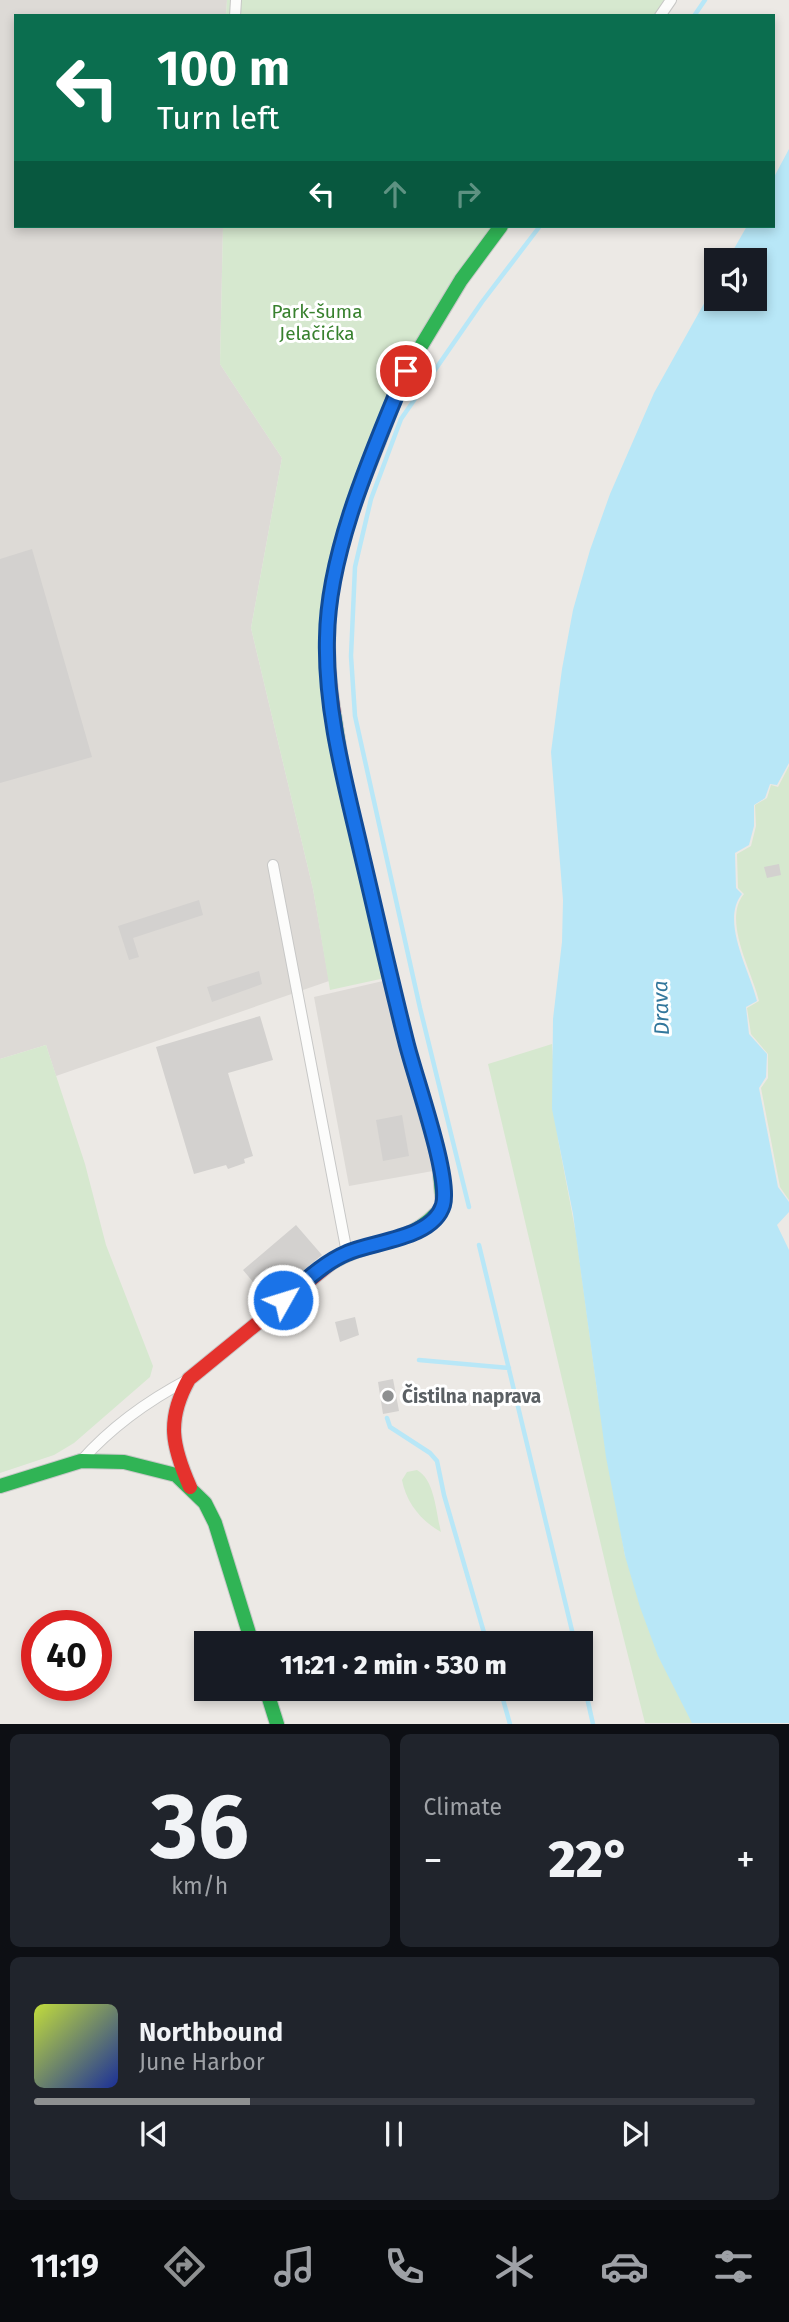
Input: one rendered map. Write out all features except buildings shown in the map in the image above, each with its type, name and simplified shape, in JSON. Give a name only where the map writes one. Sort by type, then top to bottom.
[{"type":"street","points":[[82,1461],[101,1438],[154,1397],[189,1379],[298,1287],[347,1253],[419,1230],[433,1219],[443,1206],[439,1161],[406,1044],[343,773],[329,684],[327,637],[335,568],[353,509],[406,371],[461,280],[500,228]]},
{"type":"street","points":[[274,865],[347,1253]]},
{"type":"street","points":[[189,1379],[178,1397],[172,1416],[177,1457],[190,1487]]},
{"type":"street","points":[[0,1486],[82,1461],[124,1462],[176,1475],[205,1503],[215,1522],[248,1631]]},
{"type":"street","points":[[270,1701],[277,1724]]},
{"type":"shaded area","points":[[0,0],[227,0],[226,14],[14,14],[14,228],[223,228],[220,364],[282,458],[251,628],[313,889],[329,981],[56,1076],[46,1045],[0,1059]]},
{"type":"shaded area","points":[[383,981],[433,1171],[349,1186],[314,997]]},
{"type":"green space","points":[[227,0],[669,0],[659,14],[226,14]]},
{"type":"green space","name":"Park-šuma Jelačićka","points":[[223,228],[497,228],[428,320],[398,377],[372,437],[350,502],[323,641],[385,978],[330,990],[313,889],[251,628],[282,458],[220,364]]},
{"type":"green space","points":[[789,766],[789,1200],[780,1187],[761,1088],[768,1078],[768,1054],[751,1034],[747,1008],[759,1001],[741,946],[736,917],[744,894],[738,888],[737,854],[751,846],[756,826],[755,805],[767,798],[771,785],[778,787]]},
{"type":"green space","points":[[552,1044],[558,1139],[576,1234],[598,1397],[625,1556],[699,1723],[645,1723],[488,1064]]},
{"type":"green space","points":[[46,1045],[85,1164],[106,1245],[153,1366],[150,1377],[74,1443],[54,1455],[0,1473],[0,1059]]},
{"type":"green space","points":[[417,1470],[428,1481],[441,1532],[421,1517],[407,1496],[402,1480],[407,1472]]},
{"type":"water","name":"Drava","points":[[789,149],[789,763],[777,785],[770,784],[765,798],[754,805],[754,826],[749,845],[735,853],[736,888],[742,894],[736,905],[734,918],[735,932],[757,1001],[746,1007],[749,1034],[767,1054],[766,1077],[759,1088],[778,1187],[789,1202],[789,1212],[777,1225],[789,1250],[789,1723],[692,1723],[658,1656],[625,1556],[606,1457],[573,1214],[552,1109],[553,1019],[562,942],[563,900],[551,752],[573,610],[610,494],[654,393],[704,303],[704,311],[767,311],[767,248],[734,248],[746,228],[775,228],[775,175]]},
{"type":"waterway","points":[[695,14],[705,0]]},
{"type":"waterway","points":[[469,1207],[420,1008],[355,716],[351,656],[355,567],[371,499],[401,419],[482,302],[538,228]]},
{"type":"waterway","points":[[479,1245],[572,1631]]},
{"type":"waterway","points":[[419,1360],[509,1368]]},
{"type":"waterway","points":[[387,1418],[390,1427],[430,1453],[437,1461],[444,1495],[484,1631]]},
{"type":"waterway","points":[[503,1701],[510,1724]]},
{"type":"waterway","points":[[588,1701],[593,1724]]},
{"type":"traffic: fast","points":[[379,441],[406,371],[461,280],[500,228]]},
{"type":"traffic: fast","points":[[331,1263],[361,1249],[418,1229],[443,1206],[439,1161],[406,1043],[343,773],[334,714]]},
{"type":"traffic: fast","points":[[0,1486],[81,1461],[124,1462],[176,1475],[205,1503],[215,1523],[248,1631]]},
{"type":"traffic: fast","points":[[270,1701],[277,1724]]},
{"type":"traffic: jam","points":[[334,714],[328,642],[335,569],[348,520],[379,441]]},
{"type":"traffic: jam","points":[[190,1487],[179,1459],[174,1433],[177,1407],[189,1379],[331,1263]]},
{"type":"place","name":"Čistilna naprava","points":[[388,1396]]},
{"type":"route","points":[[283,1300],[324,1267],[347,1253],[419,1230],[433,1219],[443,1206],[439,1161],[406,1044],[343,773],[329,684],[327,637],[335,568],[353,509],[406,371]]}]
